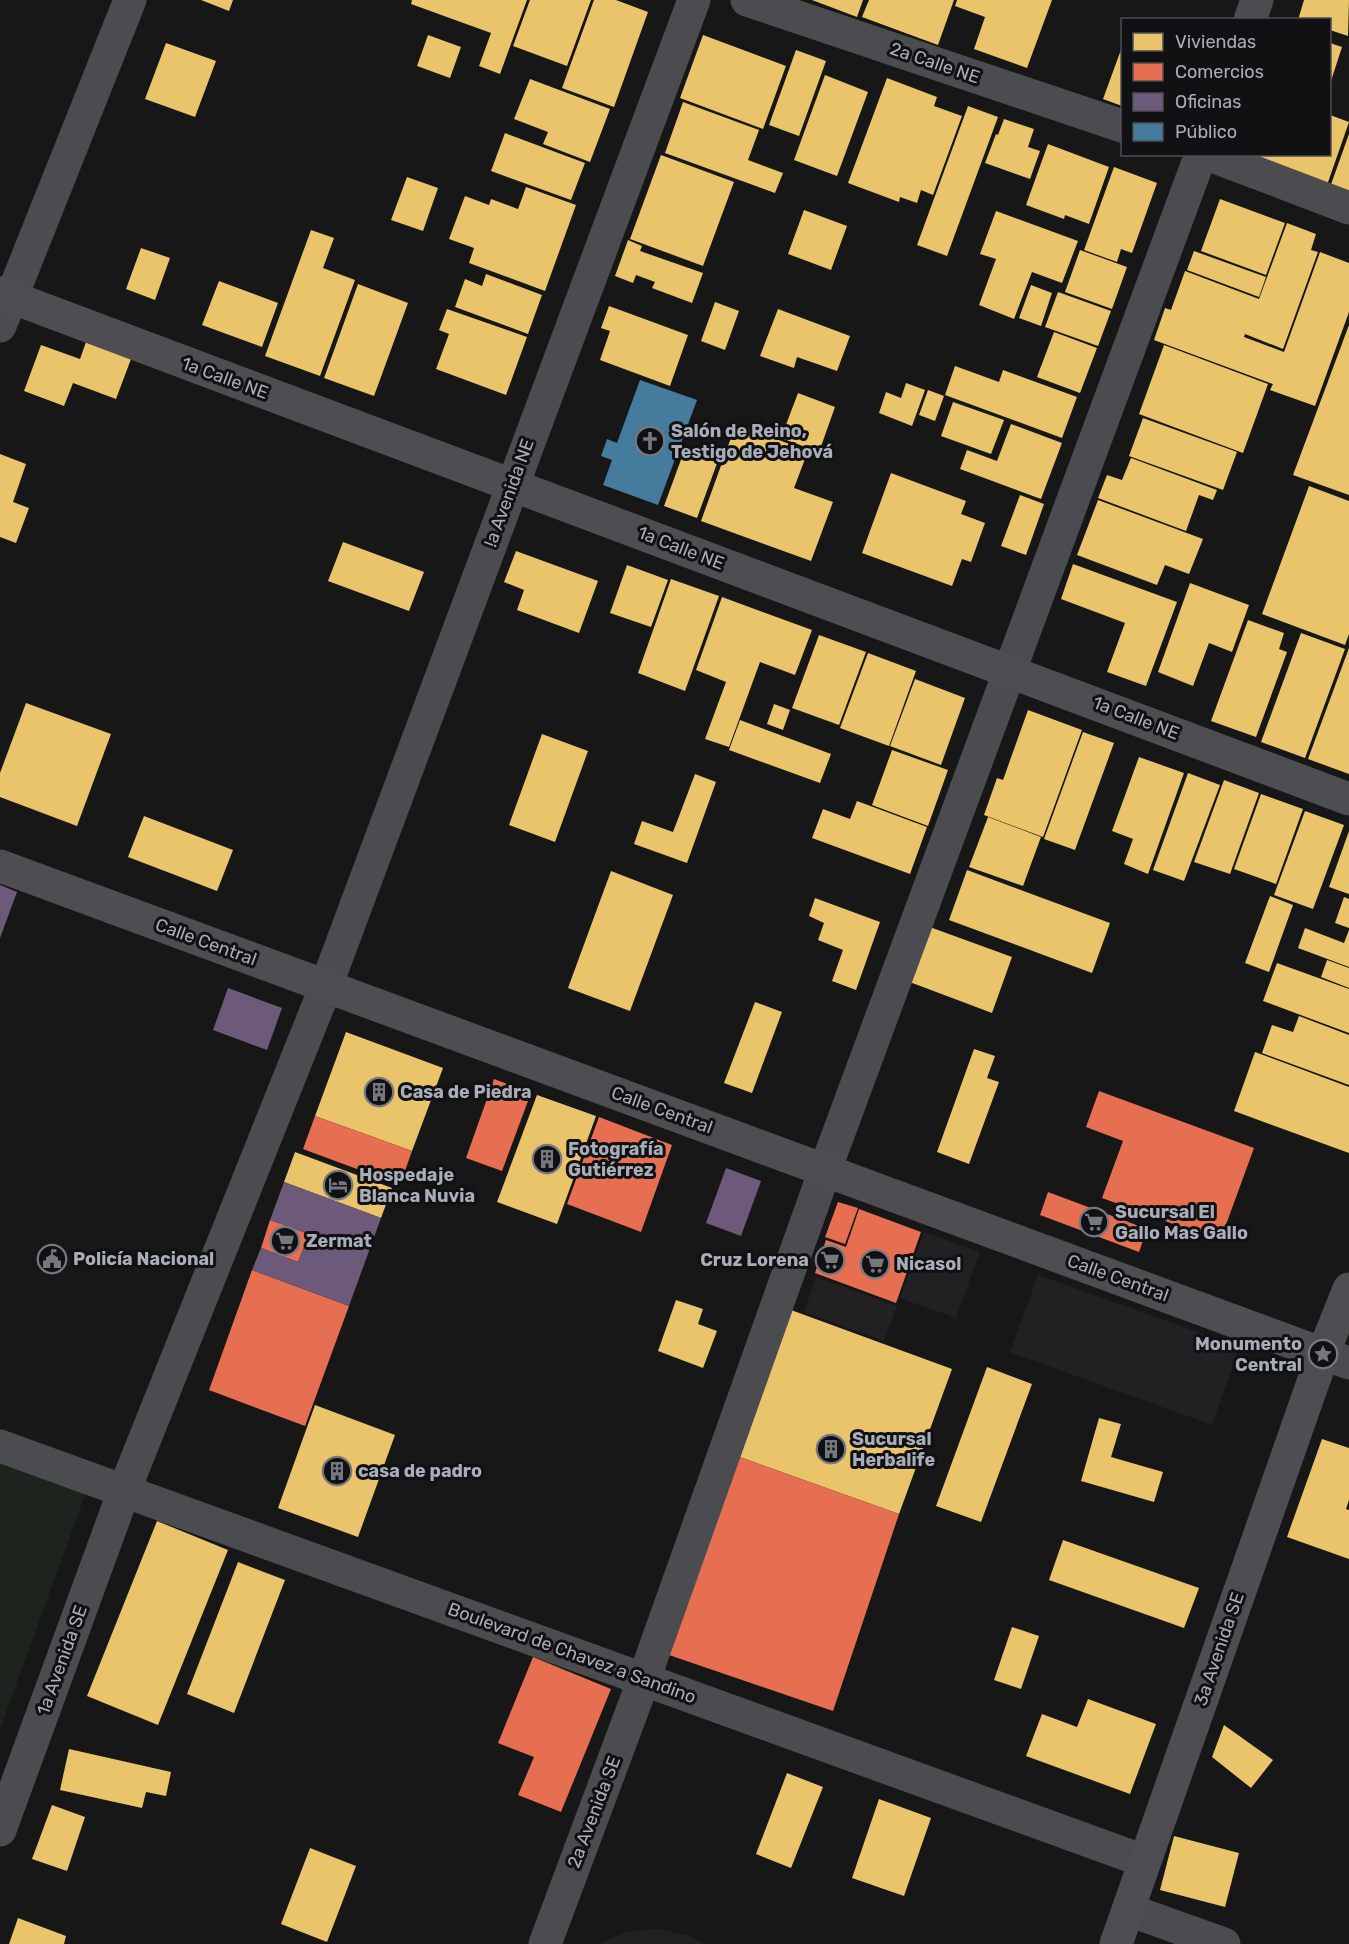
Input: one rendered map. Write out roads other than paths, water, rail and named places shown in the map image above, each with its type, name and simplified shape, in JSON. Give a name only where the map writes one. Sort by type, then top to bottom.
[{"type":"highway","name":"1a Calle NE","points":[[4,306],[512,484],[1349,799]]},
{"type":"highway","name":"Calle Central","points":[[0,866],[1336,1359]]},
{"type":"highway","name":"3a Avenida SE","points":[[1116,1944],[1144,1861],[1336,1359],[1349,1289]]},
{"type":"street","points":[[4,306],[130,0]]},
{"type":"street","name":"!a Avenida NE","points":[[124,1491],[326,986],[694,0]]},
{"type":"street","name":"2a Calle NE","points":[[747,0],[1121,126]]},
{"type":"street","points":[[1251,18],[1257,0]]},
{"type":"street","name":"2a Avenida SE","points":[[544,1944],[644,1679],[825,1170],[1200,156]]},
{"type":"street","points":[[1212,156],[1349,208]]},
{"type":"street","name":"Boulevard de Chavez a Sandino","points":[[0,1446],[1144,1861]]},
{"type":"street","name":"1a Avenida SE","points":[[0,1830],[124,1491]]},
{"type":"street","points":[[1129,1910],[1224,1944]]},
{"type":"place","name":"Salón de Reino, Testigo de Jehová","points":[[650,441]]},
{"type":"place","name":"Casa de Piedra","points":[[379,1092]]},
{"type":"place","name":"Fotografía Gutiérrez","points":[[547,1159]]},
{"type":"place","name":"Hospedaje Blanca Nuvia","points":[[338,1185]]},
{"type":"place","name":"Sucursal El Gallo Mas Gallo","points":[[1094,1222]]},
{"type":"place","name":"Zermat","points":[[285,1241]]},
{"type":"place","name":"Policía Nacional","points":[[52,1259]]},
{"type":"place","name":"Cruz Lorena","points":[[830,1260]]},
{"type":"place","name":"Nicasol","points":[[875,1264]]},
{"type":"place","name":"Monumento Central","points":[[1323,1354]]},
{"type":"place","name":"Sucursal Herbalife","points":[[831,1449]]},
{"type":"place","name":"casa de padro","points":[[337,1471]]}]
